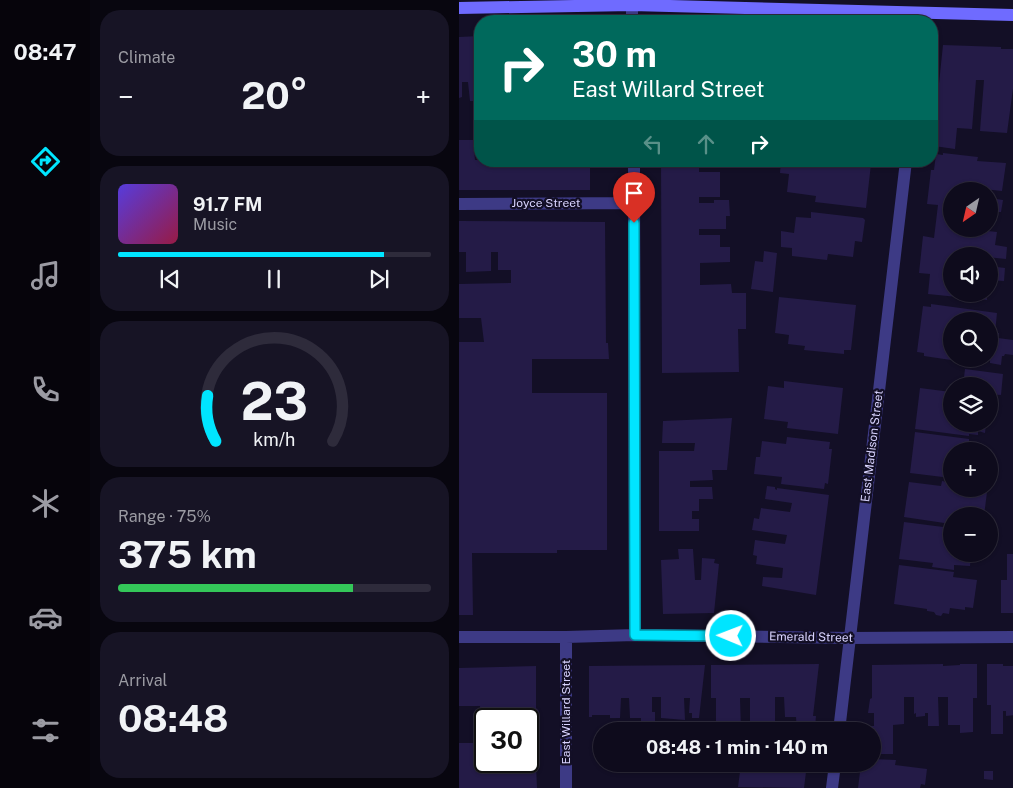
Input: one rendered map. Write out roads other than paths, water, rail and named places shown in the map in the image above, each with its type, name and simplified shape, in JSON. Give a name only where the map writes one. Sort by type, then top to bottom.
[{"type":"main road","points":[[459,8],[632,2],[884,15]]},
{"type":"main road","points":[[938,17],[1013,15]]},
{"type":"street","points":[[632,2],[632,15]]},
{"type":"street","points":[[633,167],[635,635]]},
{"type":"street","name":"East Madison Street","points":[[840,722],[905,167]]},
{"type":"street","name":"Joyce Street","points":[[459,204],[634,203]]},
{"type":"street","name":"Emerald Street","points":[[459,637],[635,635],[849,638],[1013,637]]},
{"type":"street","name":"East Willard Street","points":[[566,637],[566,788]]},
{"type":"street","points":[[832,788],[834,772]]}]
